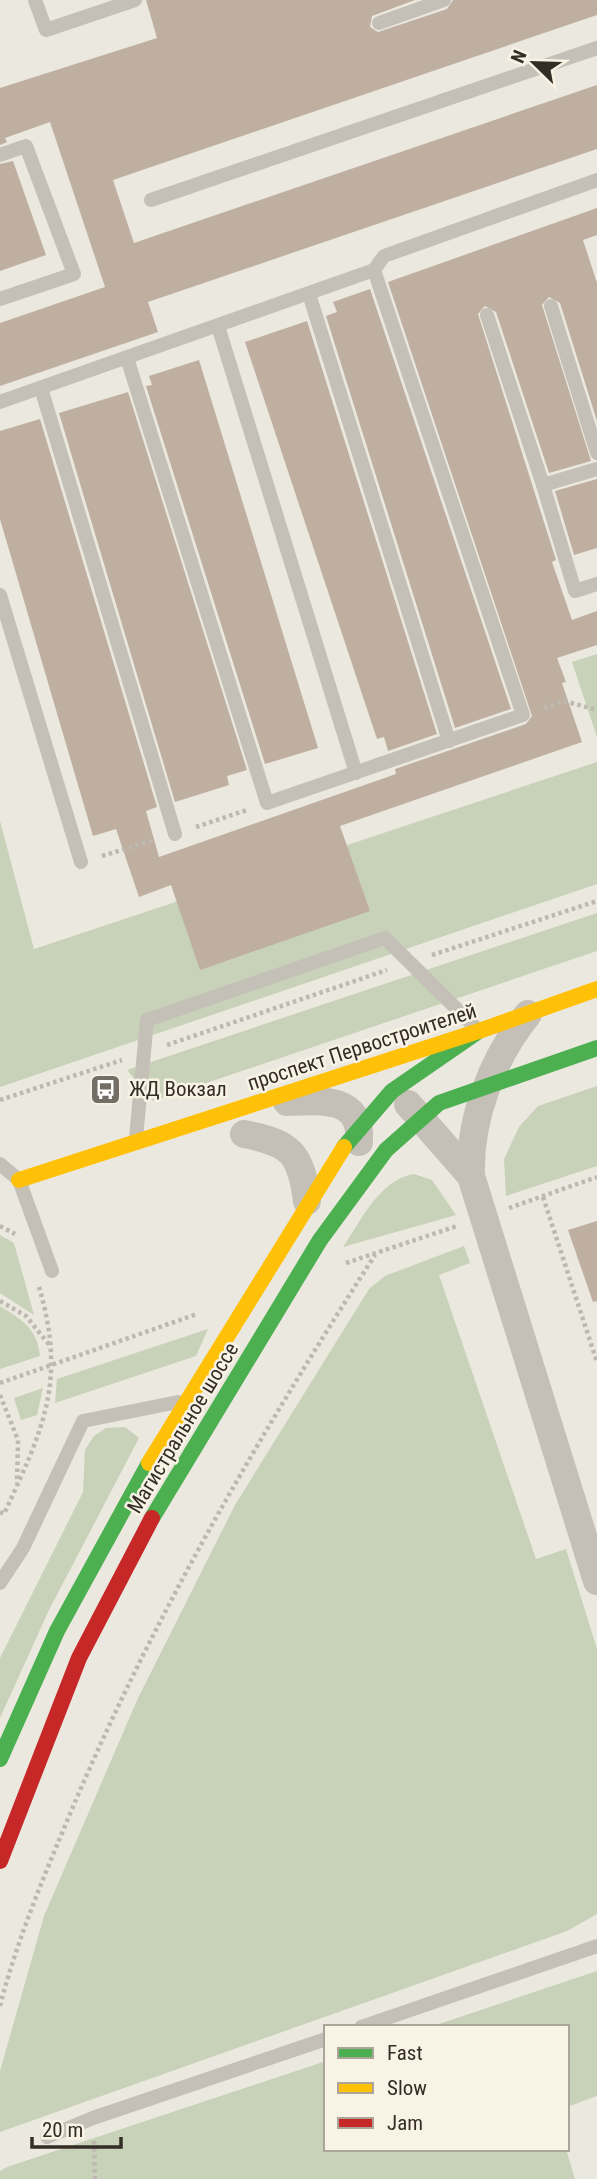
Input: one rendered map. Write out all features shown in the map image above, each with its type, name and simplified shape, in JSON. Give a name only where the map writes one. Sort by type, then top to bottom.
[{"type":"main road","name":"проспект Первостроителей","points":[[19,1180],[136,1142],[257,1124],[479,1031],[597,989]]},
{"type":"main road","name":"Магистральное шоссе","points":[[0,1759],[62,1617],[186,1401],[307,1201],[392,1091],[479,1031]]},
{"type":"main road","points":[[335,1102],[433,1086],[491,1083],[597,1048]]},
{"type":"main road","name":"Магистральное шоссе","points":[[0,1861],[61,1700],[93,1629],[213,1418],[337,1218],[380,1155],[421,1115],[439,1103],[491,1083]]},
{"type":"main road","points":[[186,1401],[213,1418]]},
{"type":"street","points":[[528,1014],[507,1044],[471,1133],[471,1176],[597,1581]]},
{"type":"street","points":[[392,1091],[421,1115],[471,1176]]},
{"type":"street","points":[[307,1201],[301,1164],[294,1153],[272,1139],[257,1124],[335,1102],[348,1109],[360,1129],[354,1171],[337,1218]]},
{"type":"lane","points":[[35,0],[46,30],[135,0]]},
{"type":"lane","points":[[379,23],[444,0]]},
{"type":"lane","points":[[150,200],[597,48]]},
{"type":"lane","points":[[0,155],[26,146],[74,274],[0,299]]},
{"type":"lane","points":[[0,402],[374,270],[384,257],[597,180]]},
{"type":"lane","points":[[127,358],[267,803],[523,715],[374,270]]},
{"type":"lane","points":[[309,294],[449,741]]},
{"type":"lane","points":[[551,306],[597,453]]},
{"type":"lane","points":[[487,315],[575,591],[597,584]]},
{"type":"lane","points":[[218,326],[356,773]]},
{"type":"lane","points":[[41,388],[175,834]]},
{"type":"lane","points":[[543,485],[597,469]]},
{"type":"lane","points":[[0,595],[81,862]]},
{"type":"lane","points":[[136,1142],[147,1020],[385,938],[479,1031]]},
{"type":"lane","points":[[0,1164],[19,1180],[33,1201],[52,1271]]},
{"type":"lane","points":[[0,1583],[23,1548],[83,1421],[186,1401]]},
{"type":"lane","points":[[367,2025],[597,1946]]},
{"type":"lane","points":[[47,2137],[93,2118],[324,2040]]},
{"type":"path","points":[[523,715],[564,701],[597,710]]},
{"type":"path","points":[[0,1100],[597,901]]},
{"type":"path","points":[[335,1267],[597,1177]]},
{"type":"path","points":[[543,1196],[597,1362]]},
{"type":"path","points":[[0,1226],[20,1236]]},
{"type":"path","points":[[0,2006],[24,1926],[121,1696],[227,1494],[375,1255]]},
{"type":"path","points":[[2,1513],[39,1437],[48,1409],[53,1365],[52,1348],[49,1321],[35,1275]]},
{"type":"path","points":[[0,1301],[26,1316],[52,1348]]},
{"type":"path","points":[[0,1383],[202,1313]]},
{"type":"path","points":[[0,1395],[18,1440],[18,1480],[0,1522]]},
{"type":"path","points":[[93,2118],[95,2179]]},
{"type":"green space","points":[[597,654],[597,737],[572,662]]},
{"type":"green space","points":[[597,762],[597,884],[0,1087],[0,821],[34,949]]},
{"type":"green space","points":[[597,913],[597,951],[153,1101],[127,1070]]},
{"type":"green space","points":[[597,1086],[597,1166],[506,1196],[504,1159],[519,1127],[538,1106]]},
{"type":"green space","points":[[414,1174],[432,1180],[456,1215],[343,1247],[381,1193],[391,1184]]},
{"type":"green space","points":[[0,1235],[14,1243],[34,1315],[0,1293]]},
{"type":"green space","points":[[464,1246],[470,1263],[439,1275],[536,1559],[566,1549],[597,1649],[597,1914],[567,1931],[0,2132],[0,2071],[44,1916],[138,1698],[235,1505],[369,1289],[385,1276]]},
{"type":"green space","points":[[0,1306],[21,1320],[32,1332],[40,1356],[0,1369]]},
{"type":"green space","points":[[208,1329],[196,1356],[55,1403],[57,1379]]},
{"type":"green space","points":[[43,1388],[37,1415],[21,1420],[14,1398]]},
{"type":"green space","points":[[125,1427],[139,1438],[49,1610],[0,1718],[0,1658],[83,1492],[85,1450],[94,1436],[106,1428]]},
{"type":"green space","points":[[597,1971],[597,2096],[569,2106],[569,2025],[436,2025]]},
{"type":"green space","points":[[324,2062],[324,2151],[567,2151],[575,2179],[0,2179],[0,2171]]},
{"type":"building","points":[[146,0],[415,0],[372,16],[370,27],[378,32],[447,9],[453,0],[597,0],[597,15],[113,180],[134,243],[597,85],[597,149],[148,302],[158,332],[0,386],[0,323],[105,287],[50,122],[5,138],[7,142],[0,145],[0,88],[157,38]]},
{"type":"building","points":[[13,161],[46,255],[0,271],[0,164]]},
{"type":"building","points":[[597,208],[597,235],[583,240],[597,283],[597,421],[560,303],[549,297],[542,305],[591,461],[549,473],[496,312],[485,306],[478,314],[556,560],[552,562],[572,620],[597,611],[597,645],[557,658],[566,682],[562,683],[582,742],[340,826],[370,911],[200,970],[171,885],[139,897],[116,829],[93,836],[0,519],[0,431],[40,419],[157,807],[146,811],[159,857],[396,774],[395,769],[526,724],[532,716],[388,282]]},
{"type":"building","points":[[370,289],[511,709],[455,728],[326,316],[337,312],[333,302]]},
{"type":"building","points":[[307,321],[437,734],[388,751],[384,737],[377,739],[245,342]]},
{"type":"building","points":[[199,360],[318,748],[265,764],[146,386],[152,385],[149,376]]},
{"type":"building","points":[[128,392],[247,770],[227,776],[229,785],[175,802],[59,413]]},
{"type":"building","points":[[597,479],[597,548],[574,555],[555,491]]},
{"type":"building","points":[[597,1221],[597,1301],[593,1302],[568,1230]]},
{"type":"traffic: fast","points":[[344,1147],[392,1091],[479,1031]]},
{"type":"traffic: fast","points":[[152,1518],[320,1240],[386,1150],[439,1103],[597,1048]]},
{"type":"traffic: fast","points":[[0,1759],[57,1631],[149,1463]]},
{"type":"traffic: slow","points":[[19,1180],[479,1031],[597,989]]},
{"type":"traffic: slow","points":[[149,1463],[344,1147]]},
{"type":"traffic: jam","points":[[0,1861],[79,1658],[152,1518]]},
{"type":"place","name":"ЖД Вокзал","points":[[106,1089]]}]
